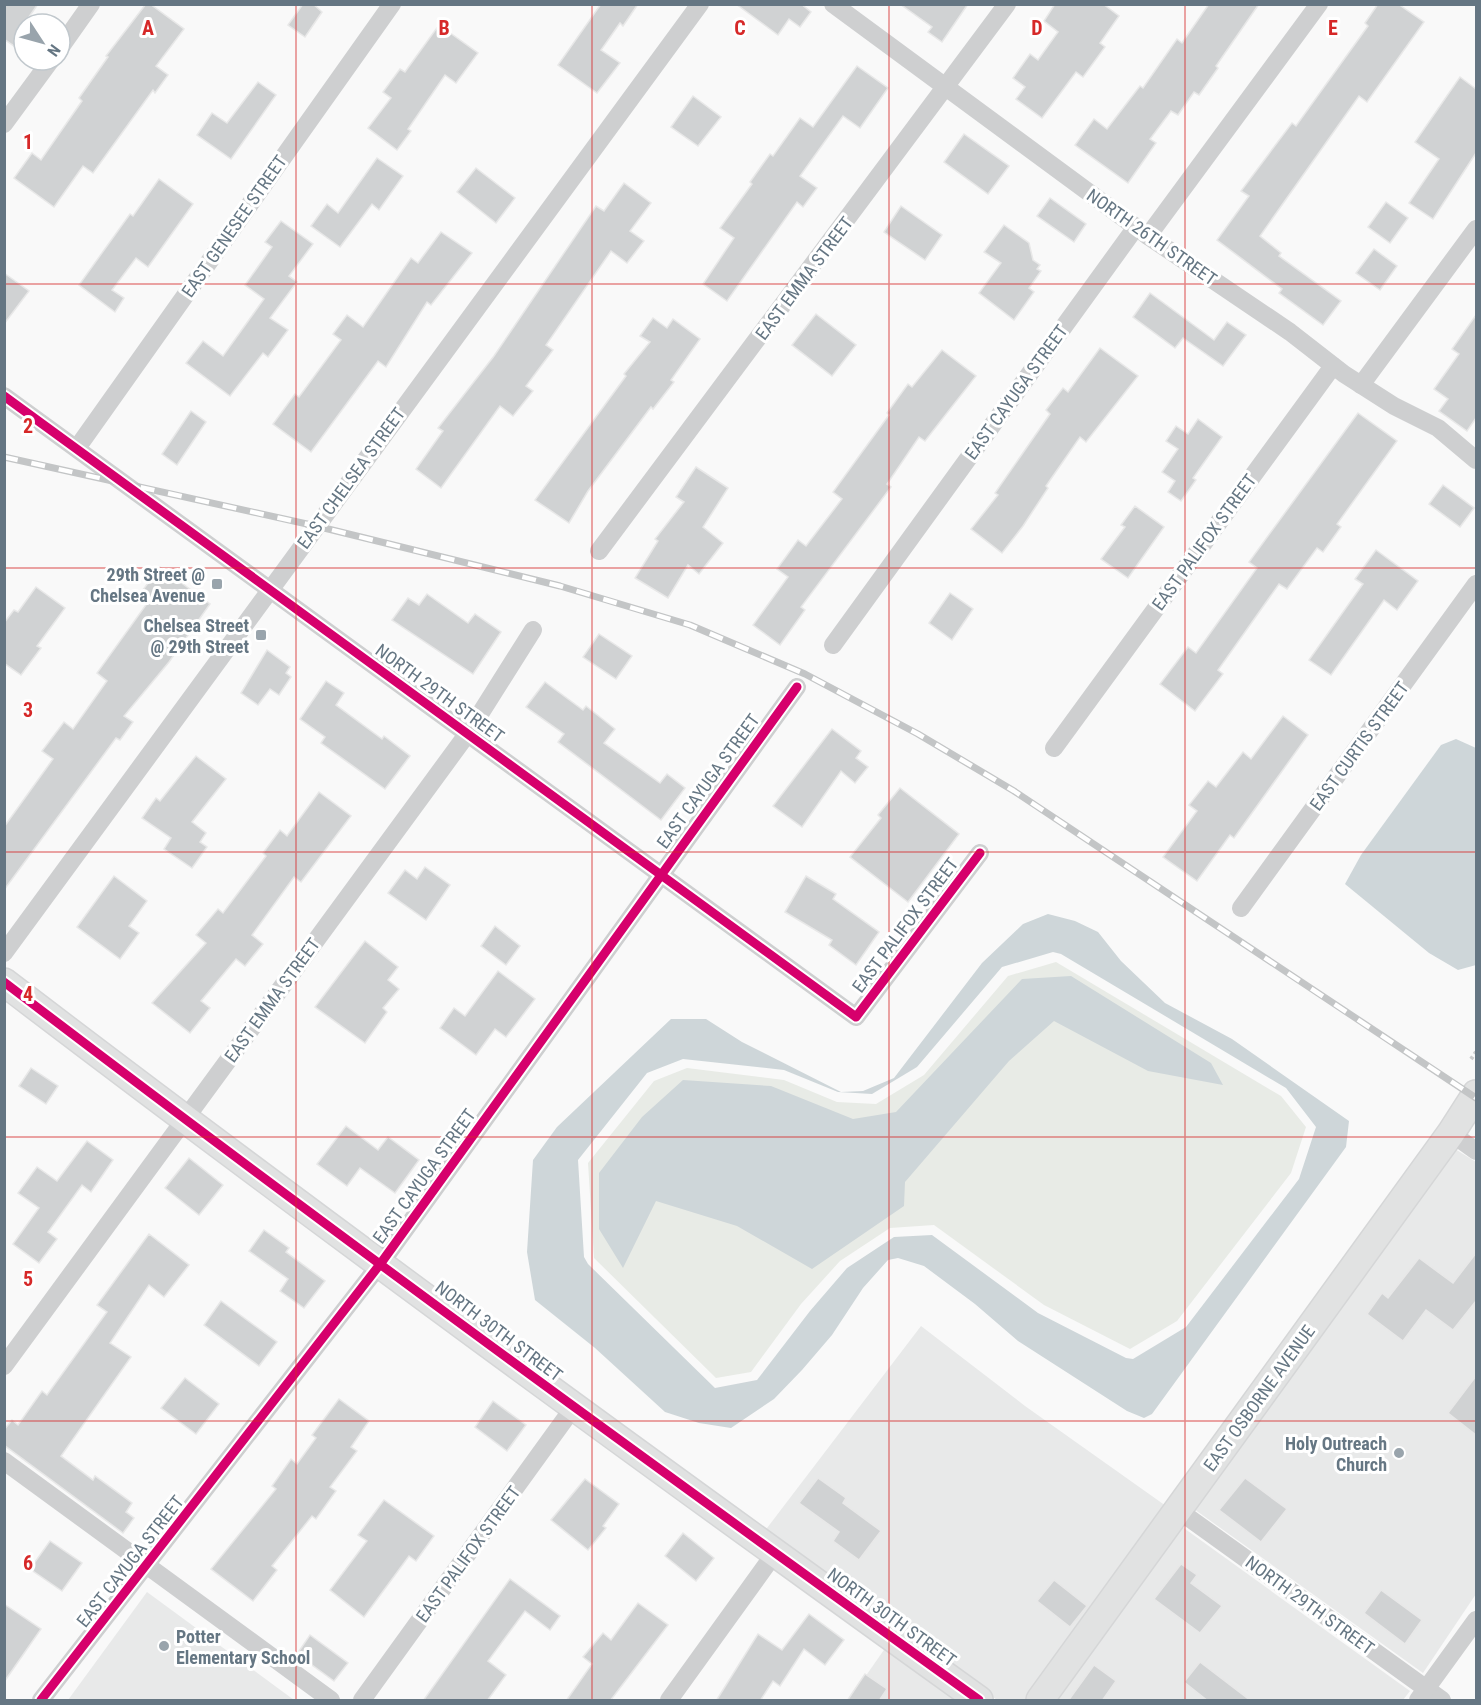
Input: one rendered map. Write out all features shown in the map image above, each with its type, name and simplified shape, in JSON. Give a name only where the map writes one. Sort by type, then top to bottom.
[{"type":"street","points":[[72,31],[91,4]]},
{"type":"street","name":"EAST GENESEE STREET","points":[[77,448],[392,4]]},
{"type":"street","name":"EAST CHELSEA STREET","points":[[4,953],[700,4]]},
{"type":"street","name":"NORTH 26TH STREET","points":[[833,4],[1142,231],[1290,332],[1361,385],[1438,428],[1476,460]]},
{"type":"street","name":"EAST EMMA STREET","points":[[599,551],[1008,4]]},
{"type":"street","name":"EAST CAYUGA STREET","points":[[833,645],[1142,231],[1318,4]]},
{"type":"street","points":[[4,124],[42,72]]},
{"type":"street","points":[[1361,385],[1476,229]]},
{"type":"street","name":"EAST PALIFOX STREET","points":[[1054,748],[1333,366]]},
{"type":"street","name":"NORTH 29TH STREET","points":[[4,396],[268,591],[856,1017]]},
{"type":"street","name":"EAST CURTIS STREET","points":[[1241,908],[1476,584]]},
{"type":"street","name":"EAST EMMA STREET","points":[[4,1366],[468,734],[533,630]]},
{"type":"street","name":"EAST CAYUGA STREET","points":[[41,1701],[381,1263],[797,687]]},
{"type":"street","name":"EAST PALIFOX STREET","points":[[856,1017],[980,853]]},
{"type":"street","name":"NORTH 30TH STREET","points":[[4,982],[573,1408],[979,1701]]},
{"type":"street","name":"EAST OSBORNE AVENUE","points":[[1040,1701],[1451,1133],[1476,1094]]},
{"type":"street","points":[[1451,1133],[1476,1151]]},
{"type":"street","name":"EAST PALIFOX STREET","points":[[362,1701],[573,1408]]},
{"type":"street","points":[[4,1461],[331,1701]]},
{"type":"street","name":"NORTH 29TH STREET","points":[[1178,1510],[1422,1695],[1442,1701]]},
{"type":"street","points":[[669,1701],[775,1553]]},
{"type":"street","points":[[1422,1695],[1476,1620]]},
{"type":"path","points":[[1472,1059],[1476,1052]]},
{"type":"shaded area","points":[[1456,739],[1476,748],[1476,965],[1458,970],[1429,953],[1345,884],[1361,855],[1441,745]]},
{"type":"shaded area","points":[[1048,914],[1075,921],[1098,932],[1121,961],[1165,1003],[1232,1039],[1349,1121],[1346,1147],[1152,1414],[1144,1418],[1127,1411],[1018,1341],[975,1304],[924,1266],[898,1258],[888,1260],[863,1288],[832,1335],[774,1399],[731,1428],[699,1423],[665,1412],[595,1348],[535,1300],[527,1252],[533,1160],[557,1127],[671,1019],[706,1019],[742,1042],[841,1092],[863,1091],[894,1078],[982,963],[1023,924]],"holes":[[[1053,952],[1061,954],[1286,1088],[1316,1127],[1299,1179],[1186,1327],[1133,1359],[1126,1358],[1038,1313],[932,1235],[894,1237],[847,1268],[810,1311],[757,1380],[715,1388],[588,1264],[584,1257],[578,1160],[647,1073],[683,1059],[784,1070],[838,1092],[872,1094],[917,1067],[1002,967]]]},
{"type":"shaded area","points":[[1056,962],[1281,1096],[1306,1127],[1291,1173],[1177,1321],[1130,1349],[1044,1305],[934,1225],[890,1228],[840,1261],[801,1304],[751,1372],[716,1378],[594,1258],[588,1163],[654,1081],[687,1068],[784,1080],[837,1102],[876,1104],[924,1075],[1008,976]]},
{"type":"shaded area","points":[[1071,976],[1211,1063],[1223,1085],[1148,1071],[1054,1021],[1009,1061],[905,1182],[904,1206],[812,1269],[737,1226],[656,1201],[623,1268],[599,1229],[599,1173],[642,1117],[683,1080],[771,1086],[853,1119],[896,1112],[1022,979]]},
{"type":"shaded area","points":[[1455,1149],[1476,1162],[1476,1594],[1423,1673],[1194,1509]]},
{"type":"shaded area","points":[[921,1326],[1025,1406],[1166,1506],[1025,1700],[997,1700],[764,1532]]},
{"type":"shaded area","points":[[1181,1526],[1410,1691],[1403,1700],[1055,1700]]},
{"type":"shaded area","name":"Potter Elementary School","points":[[147,1592],[294,1700],[68,1700]]},
{"type":"shaded area","points":[[886,1647],[960,1700],[849,1700]]},
{"type":"building","points":[[4,4],[38,4],[32,12],[12,12],[12,45],[4,39]]},
{"type":"building","points":[[146,4],[150,4],[184,29],[156,66],[168,75],[155,93],[153,90],[93,173],[83,166],[54,207],[14,178],[32,153],[41,160],[82,101],[79,98],[108,57],[106,56]]},
{"type":"building","points":[[303,4],[313,4],[322,12],[305,37],[288,25]]},
{"type":"building","points":[[601,4],[638,4],[623,26],[620,23],[601,50],[620,63],[597,93],[558,65]]},
{"type":"building","points":[[736,4],[801,4],[811,12],[800,27],[789,19],[778,35]]},
{"type":"building","points":[[900,4],[968,4],[942,42],[928,32],[932,27]]},
{"type":"building","points":[[1055,4],[1103,4],[1119,16],[1100,43],[1105,47],[1083,77],[1076,72],[1042,118],[1016,99],[1025,87],[1013,78],[1030,54],[1038,60],[1058,32],[1044,21]]},
{"type":"building","points":[[1209,4],[1259,4],[1199,95],[1194,92],[1178,115],[1171,111],[1150,139],[1156,143],[1128,183],[1075,145],[1094,119],[1107,129],[1140,86],[1143,88],[1177,39],[1182,43]]},
{"type":"building","points":[[1378,4],[1398,4],[1424,22],[1367,102],[1359,96],[1260,236],[1281,253],[1279,256],[1341,301],[1323,325],[1279,293],[1282,289],[1217,240],[1249,196],[1241,191],[1292,123],[1296,126],[1368,26],[1365,23]]},
{"type":"building","points":[[439,25],[478,53],[456,83],[445,75],[408,129],[411,131],[397,150],[368,128],[391,98],[383,92],[400,69],[405,72]]},
{"type":"building","points":[[857,66],[888,88],[860,128],[843,116],[800,176],[817,188],[803,207],[797,202],[727,301],[703,284],[734,238],[720,228],[752,184],[750,182],[770,154],[773,156],[800,118],[813,127]]},
{"type":"building","points":[[1460,77],[1476,89],[1476,153],[1433,219],[1409,203],[1439,159],[1415,142]]},
{"type":"building","points":[[258,82],[276,95],[231,159],[197,135],[212,113],[227,123]]},
{"type":"building","points":[[693,96],[721,117],[698,146],[671,127]]},
{"type":"building","points":[[964,134],[1009,166],[988,194],[944,162]]},
{"type":"building","points":[[377,158],[403,176],[379,210],[372,204],[340,247],[311,226],[327,204],[338,213]]},
{"type":"building","points":[[476,168],[515,198],[496,223],[457,192]]},
{"type":"building","points":[[159,179],[193,204],[148,267],[136,258],[112,290],[124,298],[115,312],[79,285],[130,214],[133,216]]},
{"type":"building","points":[[624,183],[651,203],[630,231],[644,241],[627,263],[611,251],[546,345],[553,350],[526,386],[533,391],[513,416],[500,406],[441,488],[416,469],[443,431],[438,428],[494,356],[596,206],[604,211]]},
{"type":"building","points":[[1050,198],[1086,224],[1074,242],[1037,216]]},
{"type":"building","points":[[1386,202],[1408,218],[1390,243],[1368,227]]},
{"type":"building","points":[[901,206],[942,235],[925,260],[884,232]]},
{"type":"building","points":[[281,221],[313,244],[289,276],[297,282],[270,318],[288,330],[268,357],[263,353],[230,396],[186,363],[203,341],[223,356],[264,299],[245,285],[272,247],[265,242]]},
{"type":"building","points":[[1004,225],[1029,243],[1033,260],[1040,265],[1037,269],[1041,271],[1029,288],[1034,292],[1014,320],[979,293],[1001,263],[984,252]]},
{"type":"building","points":[[441,232],[472,253],[431,305],[427,302],[386,367],[378,361],[311,452],[273,424],[295,394],[299,397],[341,340],[333,334],[347,315],[363,327],[411,258],[418,263]]},
{"type":"building","points":[[1374,249],[1397,266],[1380,290],[1356,273]]},
{"type":"building","points":[[4,273],[29,291],[4,324]]},
{"type":"building","points":[[1150,293],[1214,340],[1227,322],[1246,335],[1223,366],[1183,338],[1175,348],[1133,317]]},
{"type":"building","points":[[816,314],[856,345],[832,376],[792,345]]},
{"type":"building","points":[[1476,315],[1476,418],[1467,431],[1439,411],[1448,399],[1434,389],[1459,354],[1452,349]]},
{"type":"building","points":[[653,318],[667,328],[673,319],[700,339],[671,380],[674,382],[653,409],[651,407],[588,491],[569,523],[535,500],[626,376],[624,374],[650,342],[640,336]]},
{"type":"building","points":[[1100,348],[1138,376],[1086,442],[1080,437],[1046,486],[1048,488],[1023,526],[1002,553],[971,529],[998,495],[995,493],[1050,414],[1046,410],[1063,388],[1068,392]]},
{"type":"building","points":[[942,350],[976,376],[925,441],[919,437],[887,484],[891,487],[801,607],[805,610],[780,645],[753,625],[788,577],[777,569],[798,540],[806,546],[842,499],[833,492],[889,415],[887,413],[908,384],[912,387]]},
{"type":"building","points":[[191,411],[206,422],[177,465],[162,454]]},
{"type":"building","points":[[1358,413],[1397,441],[1337,524],[1341,527],[1323,552],[1317,548],[1287,589],[1279,584],[1218,670],[1223,674],[1195,711],[1160,684],[1188,647],[1196,653],[1257,568],[1249,562]]},
{"type":"building","points":[[1198,419],[1222,437],[1193,478],[1196,480],[1181,501],[1168,492],[1175,481],[1162,472],[1178,449],[1166,441],[1176,426],[1188,434]]},
{"type":"building","points":[[696,467],[728,488],[703,527],[723,543],[699,574],[688,565],[668,598],[635,578],[658,541],[655,539],[684,502],[676,497]]},
{"type":"building","points":[[1443,485],[1474,508],[1460,527],[1429,504]]},
{"type":"building","points":[[1135,506],[1164,527],[1128,578],[1101,559],[1125,527],[1121,525]]},
{"type":"building","points":[[1376,550],[1418,581],[1397,610],[1384,600],[1331,675],[1309,660],[1363,584],[1355,579]]},
{"type":"building","points":[[160,567],[210,604],[169,662],[124,716],[133,722],[120,740],[116,738],[4,890],[4,827],[53,759],[42,751],[64,722],[73,729],[107,681],[97,673],[151,598],[142,591]]},
{"type":"building","points":[[36,587],[65,608],[37,646],[41,648],[21,675],[4,663],[4,623],[14,610],[18,612]]},
{"type":"building","points":[[950,593],[973,609],[952,640],[929,623]]},
{"type":"building","points":[[427,594],[468,623],[475,614],[501,632],[473,674],[392,620],[408,598],[419,605]]},
{"type":"building","points":[[599,634],[632,656],[616,679],[583,657]]},
{"type":"building","points":[[267,650],[290,667],[286,673],[291,677],[279,695],[270,689],[258,705],[241,693]]},
{"type":"building","points":[[326,681],[344,693],[336,705],[382,739],[384,736],[410,756],[385,789],[321,743],[325,737],[300,719]]},
{"type":"building","points":[[545,682],[583,710],[586,706],[615,729],[604,743],[660,783],[667,774],[685,788],[661,820],[558,742],[564,734],[526,707]]},
{"type":"building","points":[[1283,716],[1308,735],[1234,838],[1230,835],[1197,881],[1163,857],[1197,811],[1189,805],[1208,781],[1216,787],[1243,752],[1251,759]]},
{"type":"building","points":[[832,729],[861,751],[856,758],[868,767],[855,783],[841,771],[802,827],[773,806]]},
{"type":"building","points":[[196,756],[226,779],[192,822],[206,833],[200,842],[207,847],[192,868],[164,849],[171,838],[142,818],[156,798],[160,801]]},
{"type":"building","points":[[900,788],[959,834],[908,902],[850,857],[881,818],[878,815]]},
{"type":"building","points":[[319,792],[351,816],[301,882],[294,877],[252,935],[263,944],[245,966],[236,959],[201,1001],[210,1008],[190,1033],[152,1003],[206,943],[196,935],[218,909],[223,913],[266,856],[263,853],[280,830],[287,836]]},
{"type":"building","points":[[425,867],[450,885],[426,920],[388,893],[405,870],[417,879]]},
{"type":"building","points":[[114,876],[147,901],[129,926],[139,933],[120,959],[77,927]]},
{"type":"building","points":[[806,876],[836,894],[833,899],[879,932],[856,965],[829,945],[832,940],[785,912]]},
{"type":"building","points":[[495,926],[520,946],[506,965],[481,946]]},
{"type":"building","points":[[365,941],[398,967],[388,980],[399,989],[383,1008],[387,1012],[365,1043],[315,1007]]},
{"type":"building","points":[[498,971],[535,999],[506,1037],[495,1029],[476,1055],[440,1028],[454,1008],[465,1016]]},
{"type":"building","points":[[31,1068],[58,1086],[46,1104],[19,1086]]},
{"type":"building","points":[[346,1126],[378,1150],[388,1137],[419,1160],[395,1193],[360,1168],[347,1186],[317,1164]]},
{"type":"building","points":[[87,1141],[113,1160],[91,1192],[82,1185],[48,1232],[57,1239],[39,1263],[13,1244],[39,1208],[18,1193],[37,1167],[57,1181]]},
{"type":"building","points":[[189,1158],[223,1185],[199,1215],[165,1188]]},
{"type":"building","points":[[264,1230],[289,1248],[286,1252],[325,1281],[304,1308],[280,1291],[288,1279],[249,1251]]},
{"type":"building","points":[[149,1234],[189,1265],[164,1297],[149,1285],[110,1343],[131,1357],[61,1456],[93,1480],[95,1476],[132,1503],[126,1512],[134,1518],[123,1533],[4,1445],[4,1430],[12,1420],[18,1425],[42,1391],[47,1395],[107,1312],[97,1305]]},
{"type":"building","points":[[1476,1253],[1476,1301],[1453,1330],[1426,1310],[1403,1341],[1367,1314],[1382,1293],[1388,1298],[1419,1258],[1453,1283]]},
{"type":"building","points":[[221,1301],[277,1342],[259,1366],[204,1325]]},
{"type":"building","points":[[1476,1376],[1476,1435],[1448,1413]]},
{"type":"building","points":[[185,1378],[219,1404],[196,1434],[161,1408]]},
{"type":"building","points":[[339,1399],[369,1421],[351,1447],[357,1451],[330,1487],[336,1491],[316,1519],[312,1516],[272,1566],[277,1570],[253,1601],[211,1569],[276,1489],[272,1486],[291,1459],[297,1464],[316,1438],[312,1435]]},
{"type":"building","points":[[493,1401],[526,1425],[507,1451],[475,1427]]},
{"type":"building","points":[[818,1478],[846,1498],[843,1503],[881,1531],[859,1560],[833,1541],[839,1532],[799,1503]]},
{"type":"building","points":[[1245,1478],[1287,1509],[1261,1542],[1219,1510]]},
{"type":"building","points":[[585,1479],[619,1504],[603,1526],[606,1528],[588,1550],[551,1520]]},
{"type":"building","points":[[384,1500],[434,1536],[416,1561],[409,1556],[364,1617],[330,1590],[367,1541],[358,1535]]},
{"type":"building","points":[[683,1533],[714,1558],[696,1581],[665,1556]]},
{"type":"building","points":[[50,1541],[82,1563],[62,1591],[30,1569]]},
{"type":"building","points":[[1181,1564],[1197,1575],[1191,1583],[1222,1606],[1200,1633],[1154,1599]]},
{"type":"building","points":[[510,1579],[560,1616],[550,1630],[525,1611],[488,1661],[506,1675],[487,1701],[423,1701]]},
{"type":"building","points":[[1054,1580],[1087,1606],[1070,1627],[1037,1601]]},
{"type":"building","points":[[1381,1590],[1422,1620],[1405,1644],[1364,1613]]},
{"type":"building","points":[[638,1603],[668,1625],[610,1701],[566,1701],[592,1664],[583,1657],[603,1633],[611,1640]]},
{"type":"building","points":[[4,1604],[41,1629],[4,1682]]},
{"type":"building","points":[[809,1614],[844,1640],[825,1665],[804,1649],[780,1686],[773,1681],[760,1701],[716,1701],[758,1634],[782,1650]]},
{"type":"building","points":[[310,1635],[348,1663],[334,1681],[297,1654]]},
{"type":"building","points":[[1200,1662],[1251,1701],[1208,1701],[1184,1682]]},
{"type":"building","points":[[1094,1665],[1116,1681],[1102,1701],[1068,1701]]},
{"type":"building","points":[[865,1674],[887,1689],[879,1701],[847,1701]]},
{"type":"railway","points":[[4,457],[316,526],[560,586],[690,625],[805,674],[918,734],[1014,791],[1476,1098]]},
{"type":"cycle path","points":[[4,396],[856,1017],[980,853]]},
{"type":"cycle path","points":[[41,1700],[381,1263],[797,687]]},
{"type":"cycle path","points":[[4,982],[489,1344],[979,1700]]},
{"type":"place","name":"29th Street @ Chelsea Avenue","points":[[217,584]]},
{"type":"place","name":"Chelsea Street @ 29th Street","points":[[261,635]]},
{"type":"place","name":"Holy Outreach Church","points":[[1399,1453]]},
{"type":"place","name":"Potter Elementary School","points":[[164,1646]]}]
